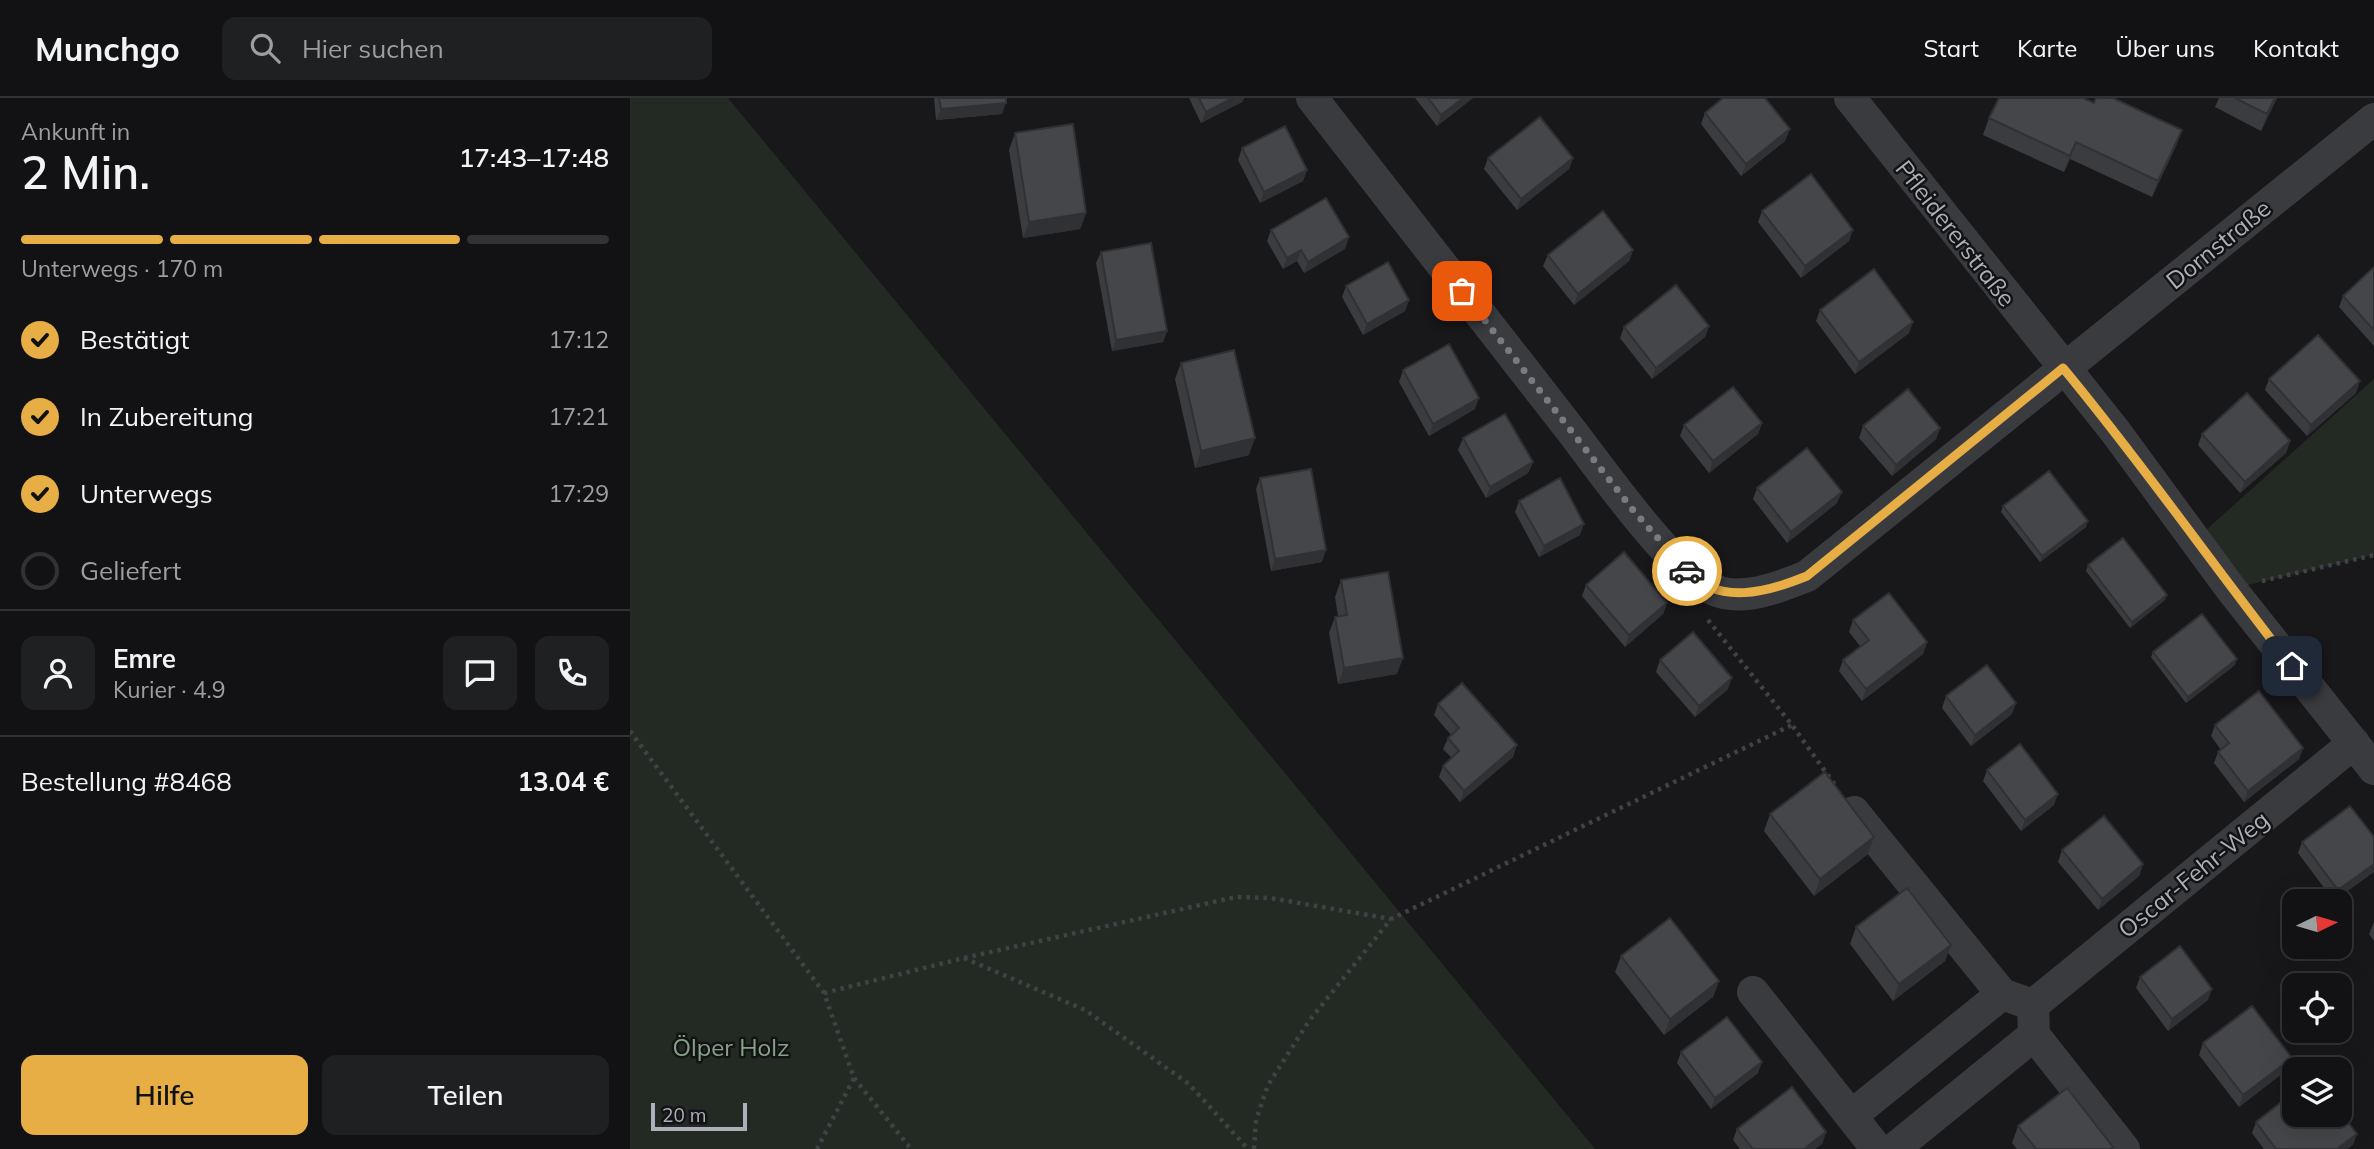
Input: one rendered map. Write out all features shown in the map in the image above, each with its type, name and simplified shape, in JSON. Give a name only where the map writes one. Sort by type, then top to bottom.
[{"type":"street","points":[[1312,98],[1633,510],[1695,580]]},
{"type":"street","name":"Pfleidererstraße","points":[[1850,98],[2115,431],[2231,589],[2374,769]]},
{"type":"street","name":"Dornstraße","points":[[1695,580],[1717,592],[1748,593],[1776,589],[1807,576],[2374,119]]},
{"type":"street","name":"Oscar-Fehr-Weg","points":[[1895,1149],[2033,1020],[2354,743]]},
{"type":"street","points":[[1854,812],[2002,994],[2033,1020],[2124,1149]]},
{"type":"street","points":[[1753,992],[1877,1149]]},
{"type":"street","points":[[1851,1116],[2002,994]]},
{"type":"path","points":[[2231,589],[2374,555]]},
{"type":"path","points":[[1695,580],[1710,624],[1792,725],[1854,812]]},
{"type":"path","points":[[1254,1149],[1256,1120],[1268,1085],[1309,1021],[1391,919],[1792,725]]},
{"type":"path","points":[[630,732],[824,993],[854,1078],[911,1149]]},
{"type":"path","points":[[824,993],[964,958],[1237,897],[1270,898],[1391,919]]},
{"type":"path","points":[[964,958],[1085,1010],[1189,1084],[1248,1149]]},
{"type":"path","points":[[817,1149],[854,1078]]},
{"type":"path","points":[[822,1139],[825,1149]]},
{"type":"green space","name":"Ölper Holz","points":[[630,98],[728,98],[1595,1149],[630,1149]]},
{"type":"green space","points":[[2374,379],[2374,555],[2231,589],[2195,540]]},
{"type":"building","points":[[939,98],[1006,98],[1006,103],[941,109]]},
{"type":"building","points":[[1199,98],[1232,98],[1206,112]]},
{"type":"building","points":[[1428,98],[1463,98],[1441,115]]},
{"type":"building","points":[[1723,98],[1765,98],[1790,129],[1746,164],[1705,113]]},
{"type":"building","points":[[1999,98],[2083,98],[2094,103],[2096,98],[2113,98],[2182,130],[2158,181],[2076,142],[2070,156],[1989,118]]},
{"type":"building","points":[[2235,98],[2275,98],[2267,114]]},
{"type":"building","points":[[1540,117],[1573,158],[1521,199],[1488,158]]},
{"type":"building","points":[[1073,124],[1086,213],[1029,222],[1015,133]]},
{"type":"building","points":[[1285,126],[1307,170],[1264,192],[1242,148]]},
{"type":"building","points":[[1811,174],[1853,230],[1805,266],[1762,211]]},
{"type":"building","points":[[1326,198],[1349,237],[1308,262],[1301,250],[1287,258],[1271,230]]},
{"type":"building","points":[[1603,211],[1633,250],[1578,294],[1548,255]]},
{"type":"building","points":[[1151,243],[1167,331],[1116,340],[1101,252]]},
{"type":"building","points":[[1388,262],[1409,300],[1367,324],[1346,286]]},
{"type":"building","points":[[2374,267],[2374,330],[2343,296]]},
{"type":"building","points":[[1874,269],[1913,322],[1859,362],[1820,310]]},
{"type":"building","points":[[1676,285],[1709,326],[1656,368],[1624,327]]},
{"type":"building","points":[[2318,335],[2360,381],[2311,425],[2269,379]]},
{"type":"building","points":[[1449,344],[1479,398],[1433,424],[1403,370]]},
{"type":"building","points":[[1234,350],[1255,438],[1201,451],[1181,363]]},
{"type":"building","points":[[1733,387],[1762,423],[1713,461],[1684,425]]},
{"type":"building","points":[[1908,389],[1940,428],[1896,465],[1863,426]]},
{"type":"building","points":[[2247,393],[2290,441],[2245,482],[2202,434]]},
{"type":"building","points":[[1505,414],[1533,462],[1490,487],[1463,438]]},
{"type":"building","points":[[1807,448],[1842,492],[1791,532],[1757,488]]},
{"type":"building","points":[[1311,469],[1326,550],[1275,559],[1260,478]]},
{"type":"building","points":[[2049,471],[2088,521],[2042,556],[2003,506]]},
{"type":"building","points":[[1560,478],[1584,524],[1544,546],[1519,501]]},
{"type":"building","points":[[2123,538],[2167,595],[2132,622],[2088,565]]},
{"type":"building","points":[[1624,552],[1667,603],[1629,635],[1586,585]]},
{"type":"building","points":[[1388,572],[1403,658],[1344,668],[1335,617],[1347,615],[1341,580]]},
{"type":"building","points":[[1889,593],[1927,642],[1866,689],[1843,660],[1869,640],[1853,620]]},
{"type":"building","points":[[2202,614],[2237,659],[2188,697],[2153,652]]},
{"type":"building","points":[[1693,632],[1732,678],[1699,706],[1660,660]]},
{"type":"building","points":[[1987,665],[2016,703],[1975,735],[1946,696]]},
{"type":"building","points":[[1462,683],[1517,745],[1464,791],[1443,766],[1459,751],[1448,738],[1459,728],[1438,704]]},
{"type":"building","points":[[2259,691],[2303,748],[2248,791],[2218,752],[2229,743],[2215,725]]},
{"type":"building","points":[[2020,744],[2058,794],[2025,820],[1987,770]]},
{"type":"building","points":[[1825,772],[1874,837],[1820,879],[1770,814]]},
{"type":"building","points":[[2350,806],[2374,837],[2374,864],[2337,889],[2302,842]]},
{"type":"building","points":[[2104,816],[2143,864],[2102,899],[2062,850]]},
{"type":"building","points":[[1907,888],[1951,945],[1899,984],[1856,927]]},
{"type":"building","points":[[1670,918],[1719,981],[1670,1019],[1621,956]]},
{"type":"building","points":[[2180,946],[2212,989],[2172,1019],[2140,977]]},
{"type":"building","points":[[2252,1006],[2291,1057],[2282,1057],[2282,1066],[2243,1095],[2203,1043]]},
{"type":"building","points":[[1727,1017],[1762,1062],[1715,1098],[1681,1052]]},
{"type":"building","points":[[1792,1087],[1826,1132],[1804,1149],[1753,1149],[1737,1129]]},
{"type":"building","points":[[2067,1088],[2113,1147],[2036,1149],[2018,1126]]},
{"type":"building","points":[[2282,1101],[2282,1127],[2352,1127],[2357,1134],[2337,1149],[2276,1149],[2256,1122]]},
{"type":"way so far","points":[[1462,291],[1633,510],[1687,571]]},
{"type":"route","points":[[1687,571],[1695,580],[1717,592],[1748,593],[1776,589],[1807,576],[2063,368],[2115,431],[2231,589],[2292,666]]}]
